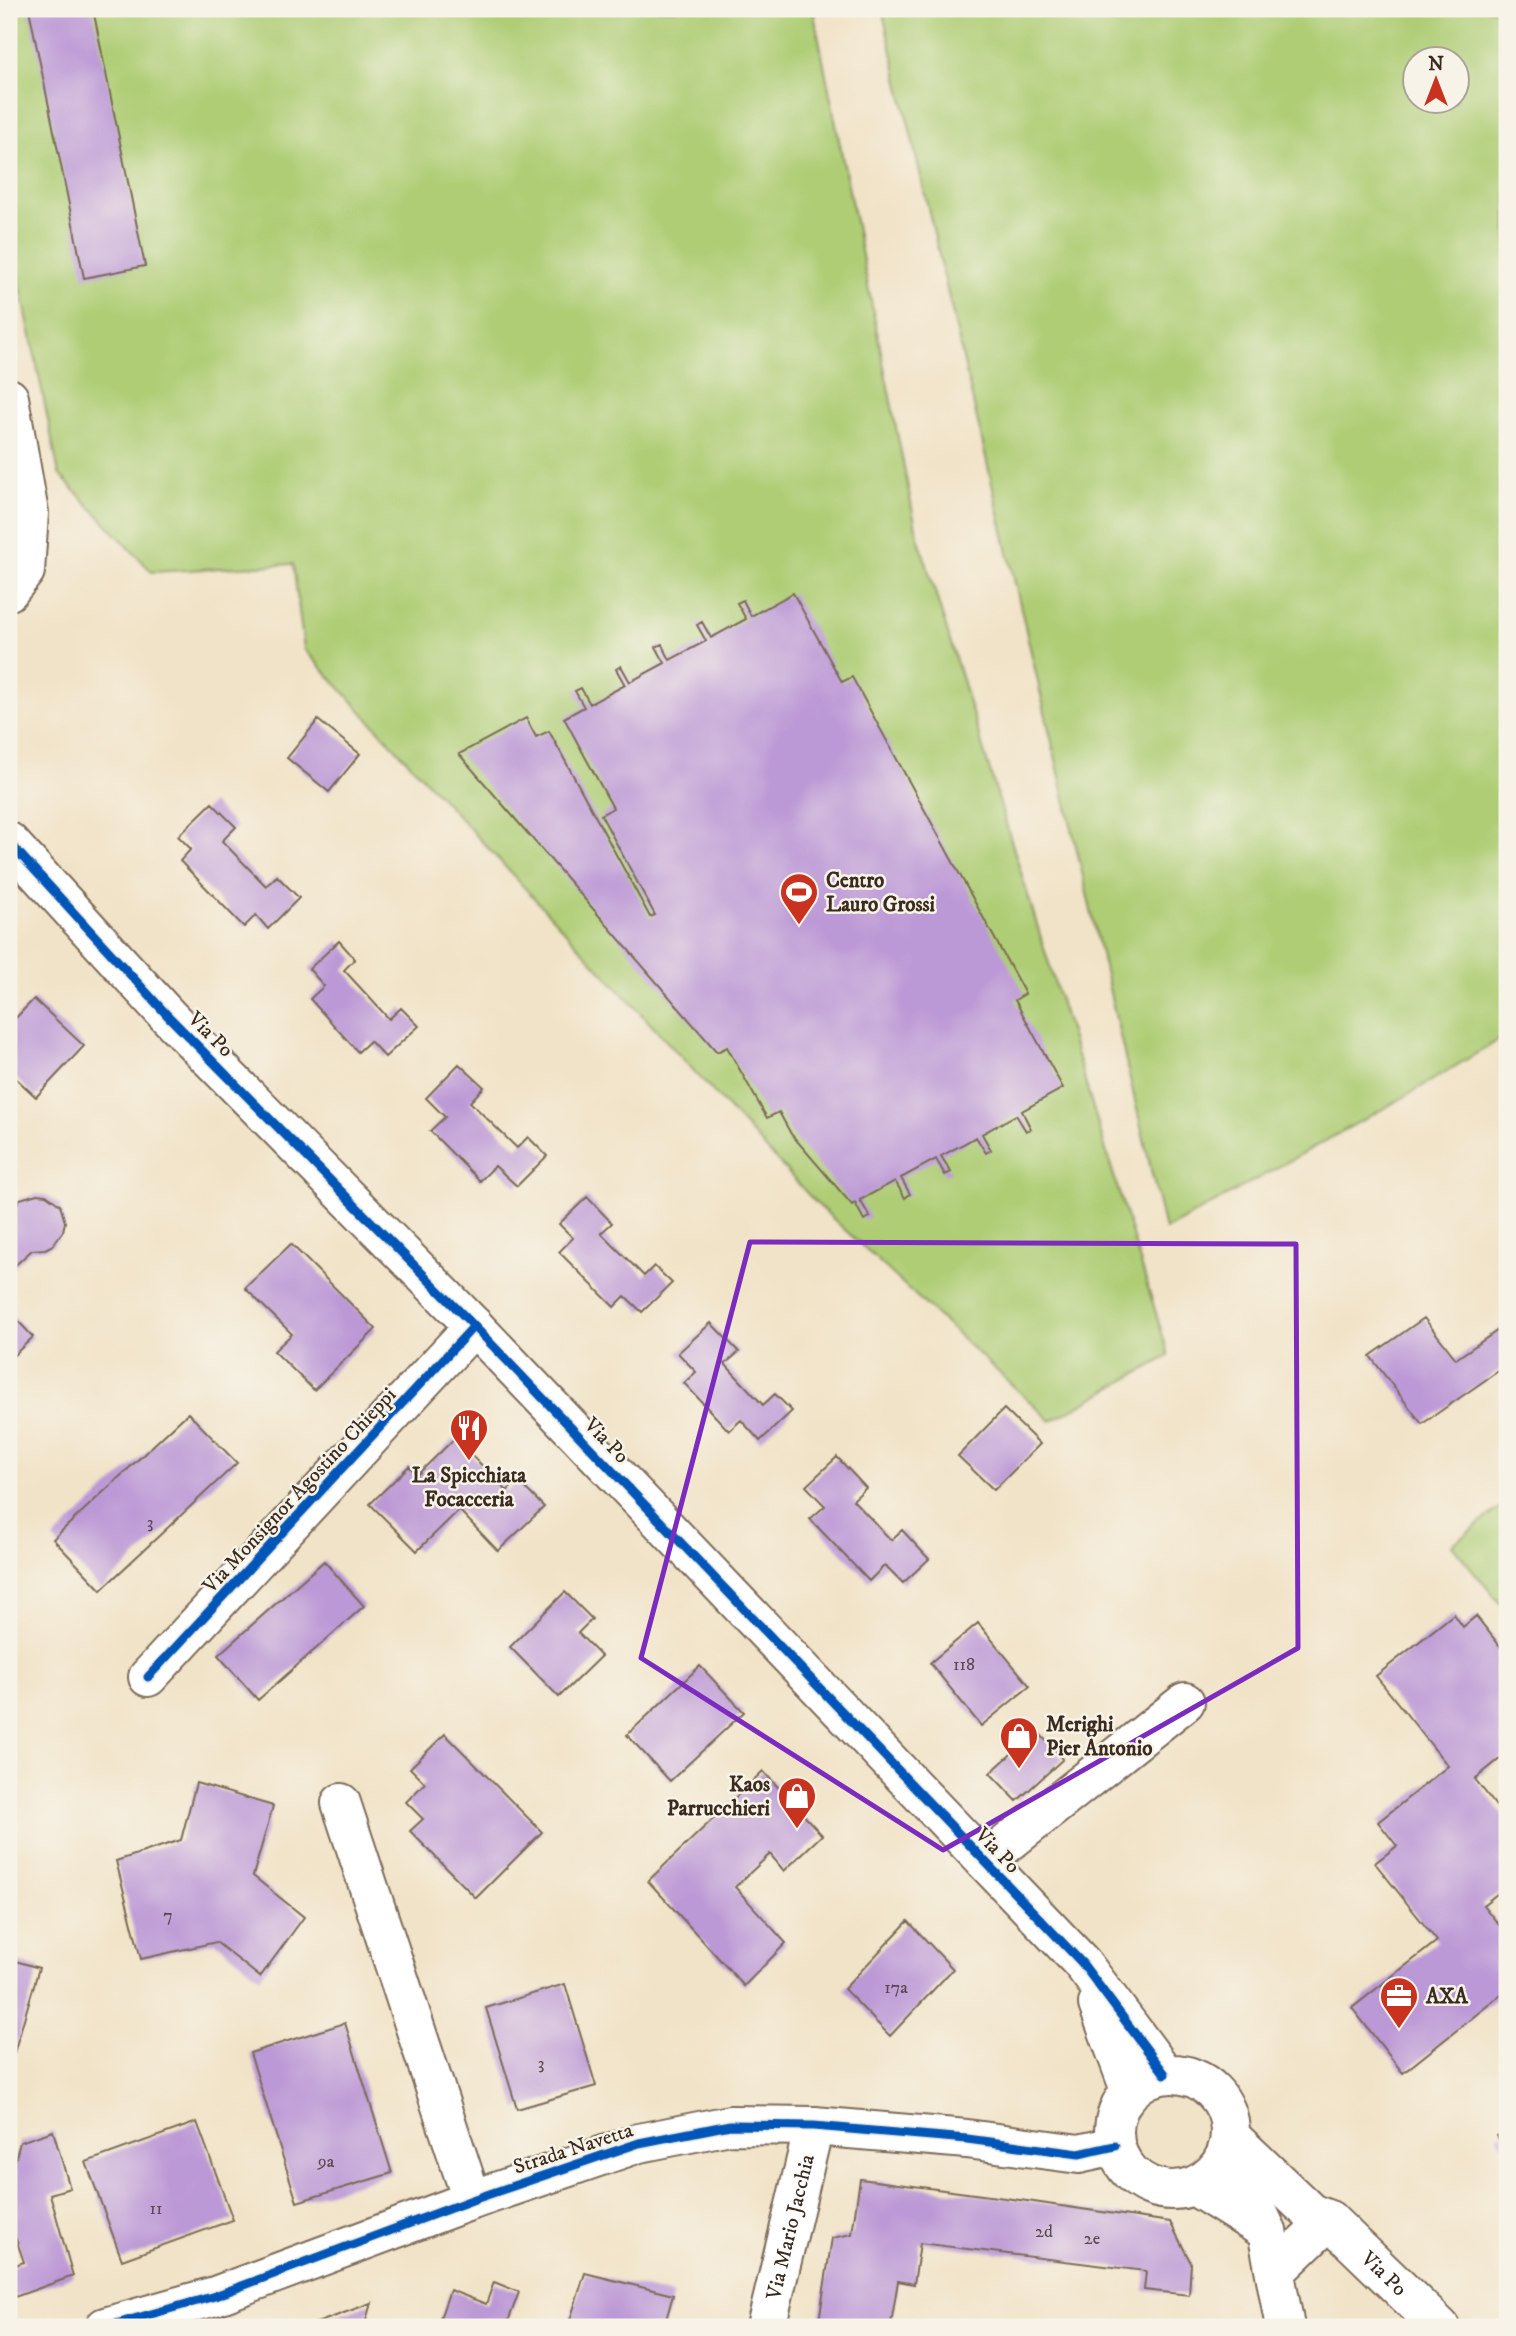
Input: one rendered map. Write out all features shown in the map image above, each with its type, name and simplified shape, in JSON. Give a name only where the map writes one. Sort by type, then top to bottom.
[{"type":"street","points":[[9,398],[29,513],[25,571],[9,591]]},
{"type":"street","name":"Via Po","points":[[9,842],[168,1016],[474,1326],[1082,1963],[1165,2074]]},
{"type":"street","name":"Via Monsignor Agostino Chieppi","points":[[148,1677],[474,1326]]},
{"type":"street","points":[[985,1861],[1185,1702]]},
{"type":"street","points":[[341,1803],[472,2200]]},
{"type":"street","name":"Via Po","points":[[1082,1963],[1130,2090]]},
{"type":"street","points":[[1165,2074],[1182,2074],[1199,2080],[1213,2090],[1223,2103],[1229,2119],[1229,2142],[1220,2164],[1209,2177],[1194,2186],[1175,2190],[1155,2187],[1137,2178],[1124,2164],[1115,2146],[1114,2126],[1119,2107],[1130,2090],[1146,2079],[1165,2074]]},
{"type":"street","name":"Strada Navetta","points":[[104,2327],[211,2311],[472,2200],[639,2143],[730,2125],[814,2126],[967,2140],[1079,2154],[1115,2146]]},
{"type":"street","name":"Via Mario Jacchia","points":[[766,2327],[814,2126]]},
{"type":"street","points":[[1229,2142],[1267,2231],[1285,2327]]},
{"type":"street","name":"Via Po","points":[[1229,2142],[1311,2213],[1329,2220],[1440,2327]]},
{"type":"street","points":[[1194,2186],[1267,2231]]},
{"type":"street","points":[[1275,2272],[1329,2220]]},
{"type":"highlighted area","points":[[750,1242],[1296,1244],[1298,1648],[943,1850],[641,1658]]},
{"type":"green space","name":"Centro Lauro Grossi","points":[[9,9],[813,9],[917,533],[1169,1356],[1051,1421],[816,1203],[304,649],[293,564],[152,572],[59,474],[9,229]]},
{"type":"green space","points":[[882,9],[1507,9],[1507,1035],[1406,1096],[1165,1230]]},
{"type":"green space","points":[[1507,1502],[1507,1612],[1452,1545]]},
{"type":"building","points":[[29,9],[93,9],[145,266],[84,278]]},
{"type":"building","points":[[793,593],[842,682],[852,677],[1025,994],[1015,1000],[1063,1088],[1022,1111],[1031,1129],[1026,1131],[1016,1115],[982,1134],[991,1150],[986,1153],[976,1137],[941,1156],[951,1172],[945,1175],[936,1159],[901,1178],[910,1194],[905,1198],[895,1181],[860,1200],[870,1217],[864,1220],[855,1203],[852,1205],[791,1134],[779,1112],[767,1118],[727,1047],[717,1052],[459,754],[526,718],[536,737],[549,731],[650,917],[655,915],[601,815],[613,808],[564,718],[584,707],[575,691],[581,688],[590,704],[625,685],[616,669],[621,666],[630,682],[665,663],[656,647],[662,644],[670,660],[706,641],[697,625],[702,622],[711,638],[746,619],[737,603],[743,600],[751,616]]},
{"type":"building","points":[[318,720],[360,754],[329,792],[287,758]]},
{"type":"building","points":[[212,803],[236,827],[222,841],[266,886],[277,876],[299,898],[268,929],[256,915],[244,927],[180,861],[191,849],[178,836]]},
{"type":"building","points":[[339,941],[355,959],[344,970],[389,1019],[401,1008],[419,1026],[385,1057],[370,1041],[358,1052],[310,999],[324,986],[309,969]]},
{"type":"building","points":[[34,999],[84,1046],[36,1097],[9,1072],[9,1025]]},
{"type":"building","points":[[459,1064],[484,1087],[470,1102],[517,1148],[528,1137],[547,1156],[517,1186],[495,1166],[480,1181],[430,1131],[445,1117],[426,1098]]},
{"type":"building","points":[[37,1194],[46,1195],[60,1205],[65,1222],[63,1231],[53,1245],[32,1250],[9,1271],[10,1213],[20,1199]]},
{"type":"building","points":[[587,1197],[612,1223],[601,1233],[644,1276],[654,1266],[672,1283],[642,1312],[625,1296],[614,1307],[559,1252],[573,1238],[559,1224]]},
{"type":"building","points":[[291,1244],[376,1329],[314,1390],[274,1351],[292,1334],[245,1288]]},
{"type":"building","points":[[9,1311],[33,1337],[9,1360]]},
{"type":"building","points":[[1424,1318],[1456,1359],[1507,1324],[1507,1365],[1422,1424],[1370,1356]]},
{"type":"building","points":[[711,1323],[739,1352],[725,1364],[763,1405],[775,1394],[792,1411],[760,1441],[741,1420],[729,1431],[684,1383],[696,1372],[678,1353]]},
{"type":"building","points":[[1004,1409],[1040,1444],[994,1490],[958,1456]]},
{"type":"building","points":[[188,1413],[237,1463],[101,1590],[53,1539]]},
{"type":"building","points":[[455,1438],[507,1491],[518,1481],[544,1507],[498,1551],[459,1510],[417,1551],[370,1504],[409,1466],[417,1475]]},
{"type":"building","points":[[837,1457],[866,1488],[853,1500],[891,1540],[902,1530],[929,1559],[903,1583],[885,1565],[869,1581],[810,1519],[825,1506],[806,1486]]},
{"type":"building","points":[[324,1561],[364,1606],[258,1700],[218,1655]]},
{"type":"building","points":[[565,1592],[592,1619],[578,1633],[601,1656],[559,1697],[510,1647]]},
{"type":"building","points":[[1454,1614],[1463,1627],[1476,1616],[1507,1655],[1507,1753],[1475,1779],[1507,1820],[1507,1886],[1483,1905],[1507,1935],[1507,1990],[1403,2073],[1352,2008],[1437,1941],[1375,1863],[1397,1846],[1378,1822],[1448,1766],[1376,1676]]},
{"type":"building","points":[[978,1623],[1030,1686],[981,1726],[930,1663]]},
{"type":"building","points":[[700,1666],[744,1712],[670,1781],[627,1735]]},
{"type":"building","points":[[1037,1731],[1063,1759],[1017,1801],[990,1773]]},
{"type":"building","points":[[445,1734],[542,1832],[476,1898],[410,1831],[423,1819],[406,1802],[425,1783],[410,1768]]},
{"type":"building","points":[[763,1771],[822,1835],[784,1871],[770,1854],[735,1887],[786,1943],[744,1986],[648,1881]]},
{"type":"building","points":[[196,1783],[273,1806],[253,1876],[304,1917],[260,1977],[216,1942],[141,1959],[116,1861],[181,1840]]},
{"type":"building","points":[[908,1921],[953,1969],[890,2036],[844,1989]]},
{"type":"building","points":[[9,1959],[39,1968],[9,2070]]},
{"type":"building","points":[[565,1984],[596,2086],[517,2109],[486,2008]]},
{"type":"building","points":[[345,2023],[392,2173],[297,2202],[250,2053]]},
{"type":"building","points":[[197,2122],[233,2220],[122,2260],[86,2162]]},
{"type":"building","points":[[53,2131],[70,2188],[50,2194],[73,2276],[12,2298],[9,2292],[9,2267],[24,2262],[9,2219],[9,2184],[20,2142]]},
{"type":"building","points":[[1507,2131],[1507,2152],[1497,2136]]},
{"type":"building","points":[[860,2179],[1170,2222],[1191,2263],[1189,2295],[1144,2290],[1146,2271],[920,2243],[914,2284],[898,2281],[891,2324],[902,2327],[818,2327],[832,2238],[852,2234]]},
{"type":"building","points":[[585,2273],[673,2295],[664,2327],[597,2327],[570,2320]]},
{"type":"building","points":[[494,2282],[519,2292],[506,2327],[437,2327],[450,2290],[486,2304]]},
{"type":"building","points":[[371,2303],[364,2327],[306,2327]]},
{"type":"cycle path","points":[[9,842],[168,1016],[474,1326],[1082,1963],[1165,2074]]},
{"type":"cycle path","points":[[148,1677],[474,1326]]},
{"type":"cycle path","points":[[105,2327],[215,2296],[472,2200],[639,2143],[730,2125],[814,2126],[967,2139],[1079,2154],[1115,2146]]},
{"type":"place","name":"Centro Lauro Grossi","points":[[799,926]]},
{"type":"place","name":"La Spicchiata Focacceria","points":[[469,1462]]},
{"type":"place","name":"Merighi Pier Antonio","points":[[1019,1770]]},
{"type":"place","name":"Kaos Parrucchieri","points":[[797,1830]]},
{"type":"place","name":"AXA","points":[[1399,2030]]}]
